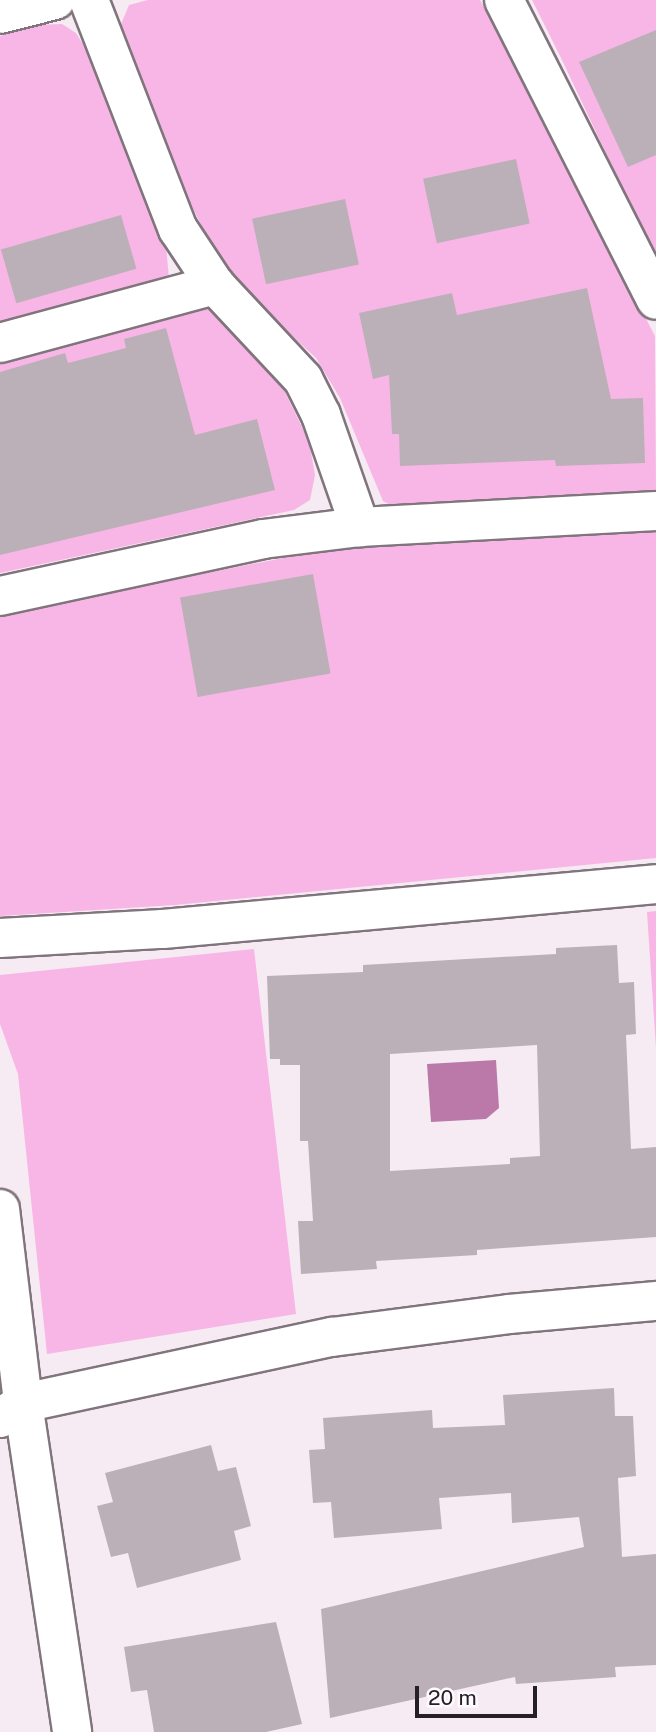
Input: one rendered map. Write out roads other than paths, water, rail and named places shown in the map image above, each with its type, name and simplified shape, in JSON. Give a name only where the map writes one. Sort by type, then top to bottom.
[{"type":"street","points":[[0,15],[55,0]]},
{"type":"street","points":[[89,0],[178,229],[215,285],[309,388],[360,527]]},
{"type":"street","points":[[504,0],[656,300]]},
{"type":"street","points":[[0,343],[215,285]]},
{"type":"street","points":[[0,596],[198,551],[360,527],[656,511]]},
{"type":"street","points":[[0,938],[177,928],[656,884]]},
{"type":"street","points":[[0,1209],[12,1411],[72,1732]]},
{"type":"street","points":[[12,1411],[332,1338],[509,1314],[656,1301]]}]
